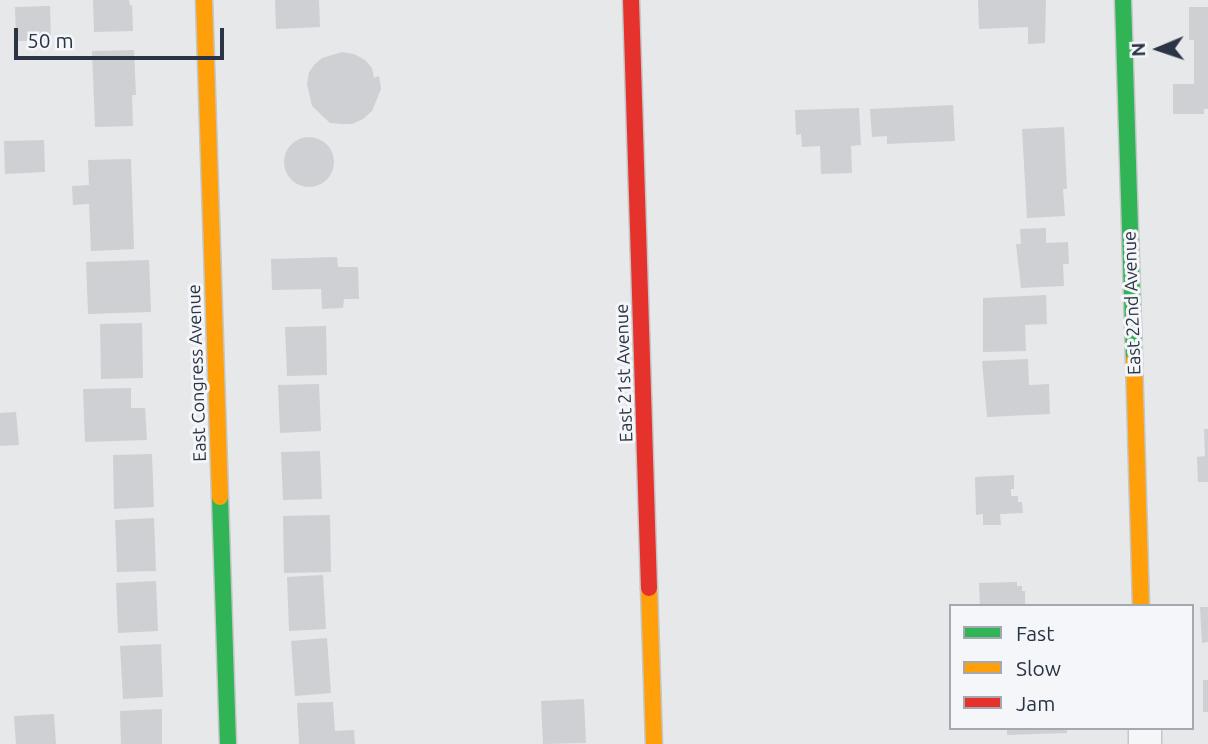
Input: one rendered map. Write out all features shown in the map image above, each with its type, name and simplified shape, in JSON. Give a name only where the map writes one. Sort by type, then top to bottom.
[{"type":"street","name":"East Congress Avenue","points":[[204,0],[228,744]]},
{"type":"street","name":"East 21st Avenue","points":[[631,0],[654,744]]},
{"type":"street","name":"East 22nd Avenue","points":[[1123,0],[1141,604]]},
{"type":"building","points":[[93,0],[129,0],[132,5],[133,31],[94,32]]},
{"type":"building","points":[[275,0],[319,0],[320,27],[276,29]]},
{"type":"building","points":[[978,0],[1046,0],[1045,43],[1028,44],[1028,27],[979,29]]},
{"type":"building","points":[[50,6],[51,41],[16,41],[15,7]]},
{"type":"building","points":[[1189,7],[1208,7],[1208,109],[1204,109],[1204,114],[1173,114],[1173,84],[1194,84],[1194,40],[1189,40]]},
{"type":"building","points":[[134,50],[136,95],[132,95],[133,126],[95,127],[92,51]]},
{"type":"building","points":[[342,52],[365,60],[372,68],[374,78],[379,76],[381,89],[372,111],[352,124],[330,123],[312,106],[307,84],[309,72],[315,64],[322,58]]},
{"type":"building","points":[[953,105],[955,141],[887,144],[887,136],[872,137],[870,109]]},
{"type":"building","points":[[859,108],[861,145],[851,146],[852,173],[821,174],[820,146],[802,147],[801,134],[796,135],[795,110]]},
{"type":"building","points":[[1064,127],[1067,189],[1063,189],[1065,216],[1027,218],[1022,129]]},
{"type":"building","points":[[309,137],[327,144],[334,162],[327,180],[309,187],[291,180],[284,162],[291,144]]},
{"type":"building","points":[[44,140],[45,172],[5,174],[4,141]]},
{"type":"building","points":[[131,159],[134,249],[91,251],[89,204],[73,205],[72,186],[89,185],[88,160]]},
{"type":"building","points":[[1046,228],[1046,243],[1068,242],[1069,264],[1063,264],[1064,286],[1021,288],[1016,244],[1021,244],[1020,229]]},
{"type":"building","points":[[337,257],[338,267],[358,267],[359,299],[344,299],[343,308],[322,309],[321,289],[272,290],[271,259]]},
{"type":"building","points":[[149,260],[151,312],[88,314],[86,262]]},
{"type":"building","points":[[1046,295],[1047,324],[1025,325],[1026,351],[983,352],[983,298]]},
{"type":"building","points":[[142,323],[143,378],[101,379],[100,324]]},
{"type":"building","points":[[326,326],[327,375],[287,376],[285,327]]},
{"type":"building","points":[[1028,359],[1029,385],[1049,384],[1050,414],[987,417],[982,361]]},
{"type":"building","points":[[319,384],[321,431],[280,433],[278,385]]},
{"type":"building","points":[[131,388],[131,408],[145,408],[147,440],[85,442],[83,389]]},
{"type":"building","points":[[16,412],[19,445],[0,446],[0,413]]},
{"type":"building","points":[[1204,429],[1208,429],[1208,482],[1198,482],[1197,457],[1205,456]]},
{"type":"building","points":[[320,451],[322,499],[283,500],[281,452]]},
{"type":"building","points":[[152,454],[154,507],[114,509],[113,455]]},
{"type":"building","points":[[1014,475],[1011,496],[1018,496],[1018,502],[1022,502],[1023,513],[1000,514],[1001,525],[983,525],[983,514],[976,515],[975,477]]},
{"type":"building","points":[[330,515],[331,572],[284,573],[283,516]]},
{"type":"building","points":[[154,518],[156,571],[117,572],[115,520]]},
{"type":"building","points":[[323,575],[326,629],[289,631],[287,577]]},
{"type":"building","points":[[156,581],[158,631],[118,633],[116,583]]},
{"type":"building","points":[[1017,582],[1017,586],[1022,586],[1022,591],[1025,591],[1025,604],[980,604],[979,583]]},
{"type":"building","points":[[1200,607],[1208,607],[1208,642],[1202,643]]},
{"type":"building","points":[[327,638],[331,693],[295,696],[291,641]]},
{"type":"building","points":[[161,644],[163,697],[123,699],[120,646]]},
{"type":"building","points":[[1203,680],[1208,680],[1208,712],[1203,712]]},
{"type":"building","points":[[584,699],[586,743],[543,744],[541,701]]},
{"type":"building","points":[[333,702],[335,731],[354,730],[355,744],[299,744],[297,703]]},
{"type":"building","points":[[162,709],[162,744],[121,744],[120,711]]},
{"type":"building","points":[[54,714],[56,744],[16,744],[14,716]]},
{"type":"building","points":[[1007,730],[1067,730],[1067,733],[1007,735]]},
{"type":"traffic: fast","points":[[1123,0],[1134,360]]},
{"type":"traffic: fast","points":[[220,497],[228,744]]},
{"type":"traffic: slow","points":[[204,0],[220,497]]},
{"type":"traffic: slow","points":[[1134,360],[1141,604]]},
{"type":"traffic: slow","points":[[649,588],[654,744]]},
{"type":"traffic: jam","points":[[631,0],[649,588]]}]
